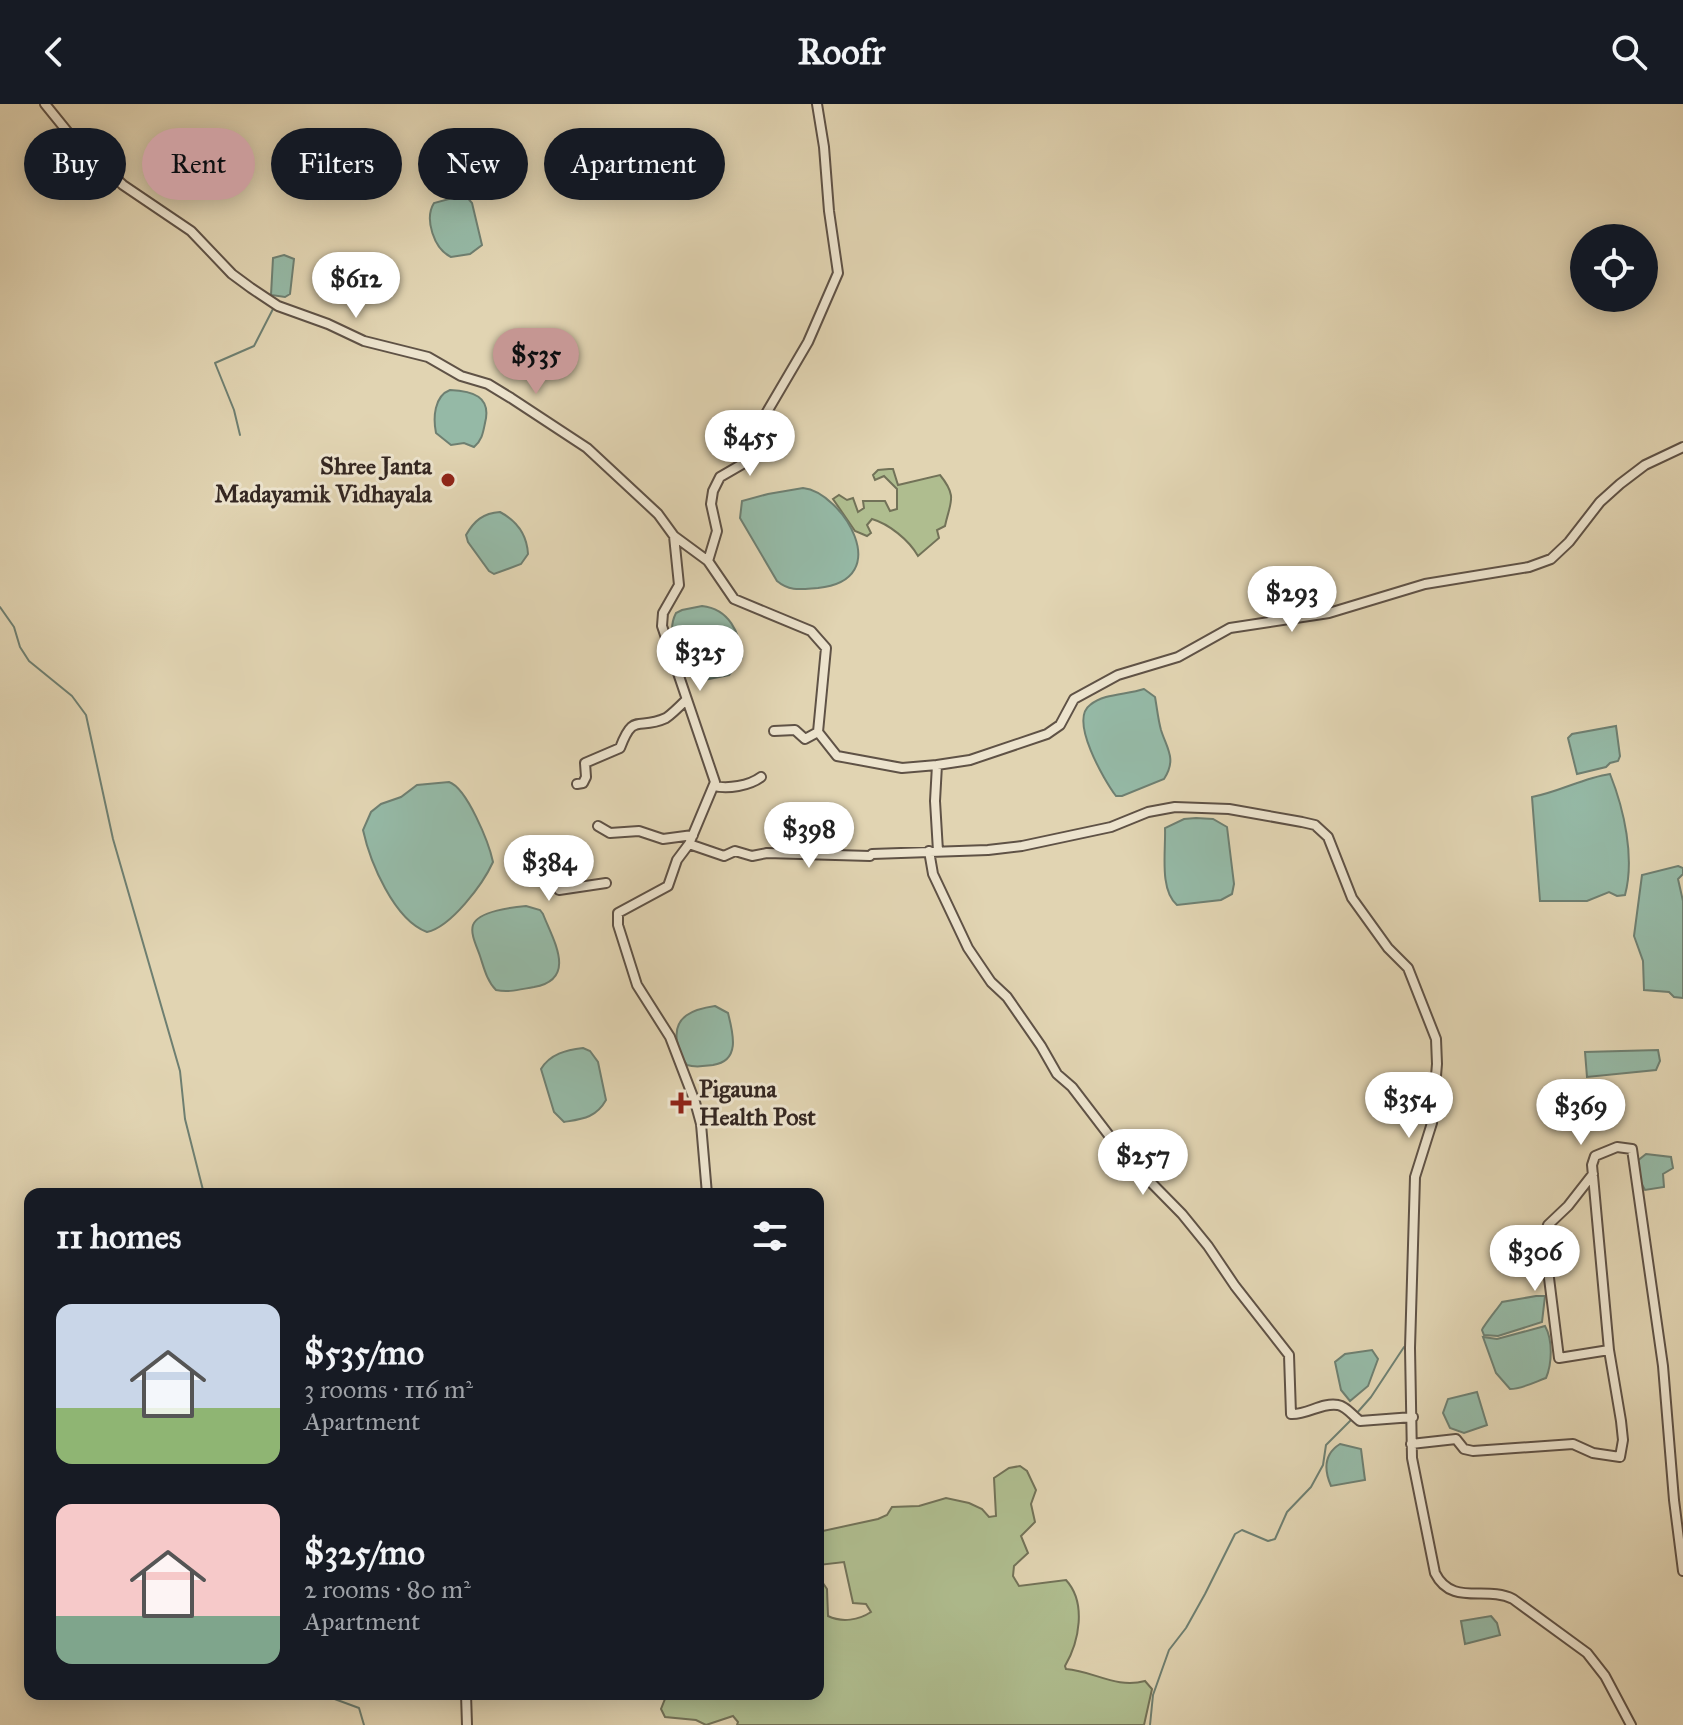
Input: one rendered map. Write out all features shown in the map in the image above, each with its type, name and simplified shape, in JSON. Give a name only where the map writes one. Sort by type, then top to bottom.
[{"type":"street","points":[[45,104],[75,141],[123,185],[191,231],[232,274],[251,288],[278,306],[364,341],[428,357],[461,376],[488,384],[587,448],[658,514],[674,536],[708,561],[734,599],[811,631],[826,648],[818,732],[837,756],[845,759],[902,768],[970,760],[1047,734],[1060,725],[1074,699],[1118,675],[1178,657],[1230,628],[1329,613],[1425,584],[1529,567],[1551,559],[1569,542],[1600,502],[1620,484],[1645,465],[1683,447]]},
{"type":"street","points":[[708,561],[717,531],[711,504],[713,491],[720,477],[765,451],[760,431],[764,417],[808,342],[838,273],[817,104]]},
{"type":"street","points":[[674,536],[679,585],[663,613],[662,626],[713,770],[714,786],[691,839],[677,860],[668,886],[618,913],[618,925],[637,985],[670,1037],[695,1102],[701,1124],[706,1188]]},
{"type":"street","points":[[577,784],[583,783],[586,777],[585,763],[620,748],[627,729],[668,717],[686,700]]},
{"type":"street","points":[[774,731],[795,730],[805,739],[818,732]]},
{"type":"street","points":[[937,765],[933,874],[968,948],[991,982],[1007,997],[1057,1074],[1072,1087],[1124,1155],[1182,1214],[1289,1355],[1291,1414],[1334,1404],[1343,1407],[1360,1421],[1413,1417]]},
{"type":"street","points":[[714,786],[725,788],[761,777]]},
{"type":"street","points":[[598,826],[610,833],[639,831],[663,839],[691,839],[724,856],[735,851],[752,856],[767,853],[870,856],[1022,846],[1111,827],[1148,812],[1175,807],[1229,809],[1315,825],[1328,837],[1352,898],[1388,948],[1408,968],[1436,1039],[1432,1123],[1415,1177],[1410,1348],[1411,1444],[1433,1564],[1442,1585],[1453,1592],[1506,1595],[1587,1653],[1605,1676],[1631,1725]]},
{"type":"street","points":[[533,860],[536,873],[554,881],[559,890],[606,883]]},
{"type":"street","points":[[1411,1444],[1456,1439],[1464,1449],[1473,1451],[1573,1444],[1593,1453],[1620,1457],[1623,1440],[1609,1350],[1592,1165],[1595,1156],[1617,1147],[1632,1149],[1663,1366],[1683,1571]]},
{"type":"street","points":[[1592,1165],[1593,1175],[1548,1225],[1544,1238],[1559,1358],[1609,1350]]},
{"type":"street","points":[[466,1700],[467,1725]]},
{"type":"shaded area","points":[[469,200],[482,245],[470,254],[451,257],[445,253],[432,233],[430,217],[434,203]]},
{"type":"shaded area","points":[[284,255],[294,259],[290,294],[285,297],[271,295],[273,258]]},
{"type":"shaded area","points":[[450,390],[473,394],[486,407],[483,433],[474,447],[464,443],[451,445],[436,433],[438,402]]},
{"type":"shaded area","points":[[893,469],[898,485],[940,475],[951,494],[945,526],[937,530],[939,538],[918,556],[904,539],[878,521],[872,519],[867,525],[871,533],[867,536],[855,531],[833,499],[839,495],[847,500],[853,498],[858,512],[864,508],[863,501],[885,501],[890,511],[897,509],[897,489],[884,476],[875,480],[873,475],[878,470]]},
{"type":"shaded area","points":[[803,488],[818,493],[833,504],[855,536],[858,554],[854,570],[842,582],[807,589],[791,588],[777,581],[740,518],[742,501]]},
{"type":"shaded area","points":[[500,512],[520,529],[528,554],[521,564],[494,574],[468,542],[466,535],[480,519]]},
{"type":"shaded area","points":[[702,606],[719,612],[731,623],[739,639],[742,658],[729,675],[699,681],[680,660],[672,631],[676,613]]},
{"type":"shaded area","points":[[1144,689],[1155,697],[1161,730],[1170,754],[1170,766],[1164,779],[1116,796],[1091,750],[1086,736],[1085,713],[1090,705],[1102,698]]},
{"type":"shaded area","points":[[1616,726],[1618,761],[1577,774],[1568,738],[1572,734]]},
{"type":"shaded area","points":[[1610,774],[1620,802],[1628,850],[1625,895],[1617,896],[1609,892],[1587,901],[1540,901],[1532,797]]},
{"type":"shaded area","points":[[449,782],[456,786],[470,805],[493,862],[482,882],[456,913],[427,932],[404,916],[394,903],[371,858],[363,830],[371,812],[381,804],[401,797],[417,785]]},
{"type":"shaded area","points":[[1184,819],[1213,819],[1227,827],[1234,884],[1232,894],[1221,900],[1177,905],[1171,898],[1166,880],[1165,828]]},
{"type":"shaded area","points":[[1678,866],[1683,868],[1683,874],[1678,879],[1683,901],[1683,998],[1674,997],[1669,992],[1644,990],[1643,961],[1634,936],[1642,875]]},
{"type":"shaded area","points":[[526,906],[543,914],[556,946],[559,967],[547,983],[515,990],[496,990],[484,970],[473,936],[473,925],[489,913]]},
{"type":"shaded area","points":[[715,1006],[728,1013],[733,1037],[731,1052],[728,1058],[713,1065],[687,1065],[677,1041],[678,1025],[687,1015]]},
{"type":"shaded area","points":[[583,1048],[590,1051],[598,1062],[606,1100],[593,1114],[564,1122],[554,1112],[541,1069],[559,1054]]},
{"type":"shaded area","points":[[1658,1050],[1660,1061],[1656,1070],[1587,1077],[1585,1052]]},
{"type":"shaded area","points":[[1646,1154],[1671,1157],[1673,1168],[1663,1174],[1664,1187],[1645,1190],[1638,1177],[1636,1162]]},
{"type":"shaded area","points":[[1545,1296],[1542,1322],[1498,1336],[1484,1335],[1483,1328],[1502,1302]]},
{"type":"shaded area","points":[[1545,1326],[1551,1352],[1546,1378],[1510,1389],[1496,1373],[1483,1337],[1497,1339]]},
{"type":"shaded area","points":[[1372,1350],[1378,1359],[1368,1386],[1350,1401],[1341,1390],[1335,1362],[1345,1354]]},
{"type":"shaded area","points":[[1477,1392],[1487,1425],[1464,1433],[1450,1428],[1443,1413],[1448,1399]]},
{"type":"shaded area","points":[[1340,1444],[1361,1449],[1365,1480],[1331,1486],[1327,1474],[1328,1457]]},
{"type":"shaded area","points":[[1020,1466],[1027,1471],[1036,1490],[1031,1504],[1035,1522],[1021,1536],[1028,1553],[1014,1566],[1013,1576],[1019,1586],[1066,1580],[1077,1600],[1079,1623],[1066,1669],[1124,1683],[1145,1681],[1152,1689],[1144,1725],[737,1725],[733,1716],[706,1725],[696,1720],[665,1717],[661,1709],[665,1700],[824,1700],[824,1585],[827,1589],[828,1616],[850,1620],[871,1612],[866,1604],[853,1603],[844,1562],[824,1564],[824,1531],[878,1519],[887,1515],[892,1507],[919,1506],[946,1498],[969,1503],[982,1509],[989,1517],[996,1516],[994,1478],[1009,1468]]},
{"type":"shaded area","points":[[1491,1616],[1497,1623],[1500,1635],[1465,1644],[1461,1621]]},
{"type":"waterway","points":[[240,435],[234,410],[215,363],[254,346],[274,307]]},
{"type":"waterway","points":[[0,607],[14,627],[20,647],[29,661],[72,696],[86,715],[113,839],[180,1071],[185,1119],[202,1188]]},
{"type":"waterway","points":[[1356,1414],[1404,1347]]},
{"type":"waterway","points":[[1150,1725],[1153,1695],[1169,1650],[1186,1628],[1235,1534],[1242,1530],[1268,1541],[1275,1539],[1287,1512],[1311,1487],[1323,1465],[1326,1445],[1352,1419]]},
{"type":"waterway","points":[[337,1700],[359,1708],[364,1725]]},
{"type":"place","name":"Shree Janta Madayamik Vidhayala","points":[[448,480]]},
{"type":"place","name":"Pigauna Health Post","points":[[681,1103]]}]
